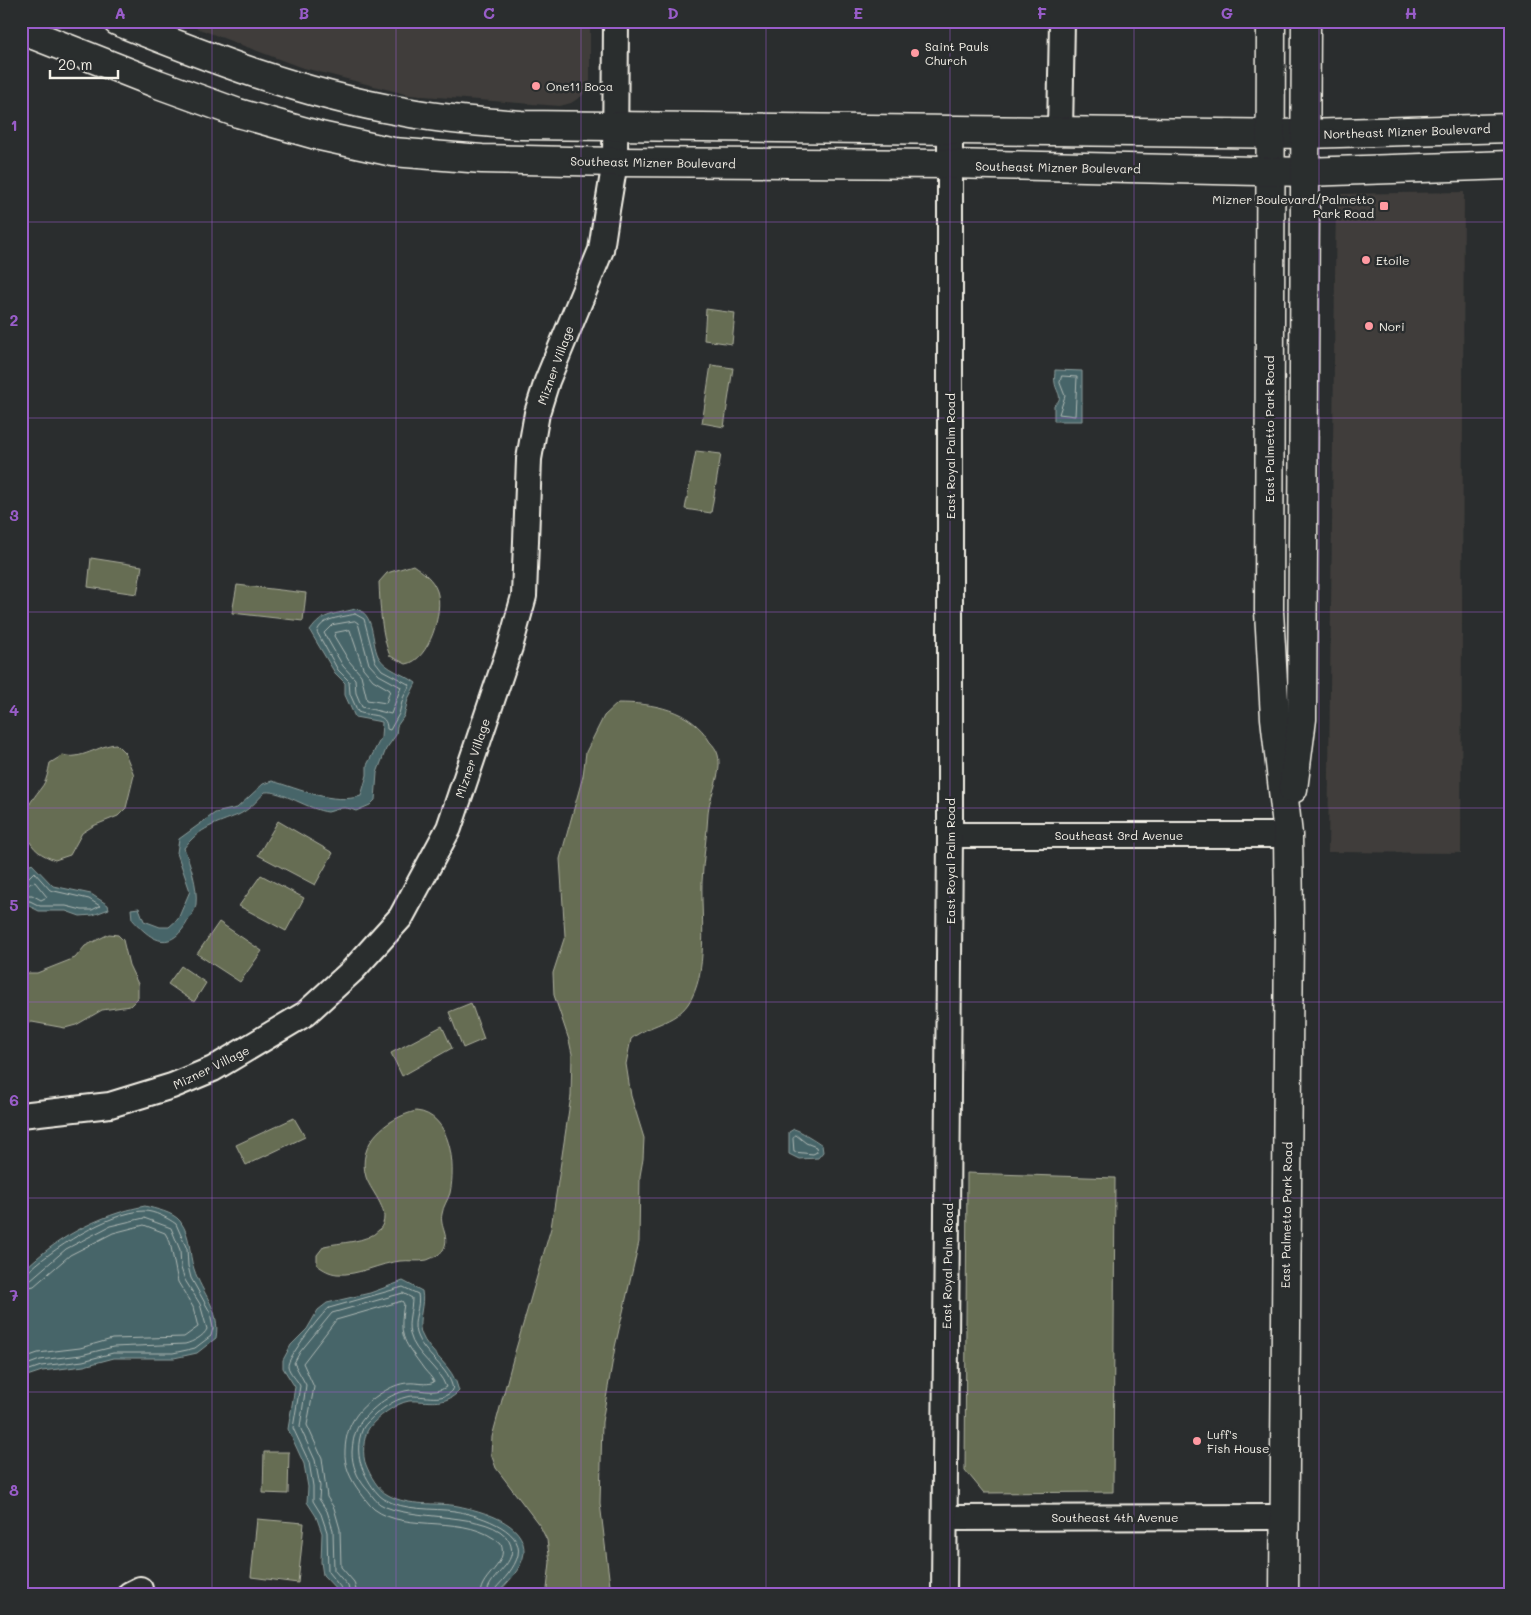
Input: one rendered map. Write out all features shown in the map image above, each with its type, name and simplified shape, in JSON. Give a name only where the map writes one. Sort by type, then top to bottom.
[{"type":"main road","points":[[117,21],[251,73],[398,111],[438,118],[520,126],[1060,130],[1305,134]]},
{"type":"main road","name":"East Palmetto Park Road","points":[[1271,21],[1269,134],[1269,611],[1276,727],[1288,835],[1284,1594]]},
{"type":"main road","name":"East Palmetto Park Road","points":[[1288,835],[1302,719],[1306,21]]},
{"type":"main road","name":"Southeast Mizner Boulevard","points":[[21,30],[238,113],[320,136],[393,152],[482,159],[615,162],[950,164],[1305,172]]},
{"type":"main road","name":"Northeast Mizner Boulevard","points":[[1305,134],[1510,128]]},
{"type":"main road","points":[[1305,172],[1510,165]]},
{"type":"street","name":"Mizner Village","points":[[21,1116],[110,1105],[172,1086],[213,1069],[305,1014],[352,971],[401,917],[448,828],[510,647],[524,596],[529,459],[537,413],[547,380],[601,250],[615,162],[616,21]]},
{"type":"street","points":[[1060,130],[1062,21]]},
{"type":"street","name":"East Royal Palm Road","points":[[944,1594],[950,834],[950,129]]},
{"type":"street","name":"Southeast 3rd Avenue","points":[[950,834],[1288,835]]},
{"type":"street","name":"Southeast 4th Avenue","points":[[945,1518],[1285,1516]]},
{"type":"shaded area","points":[[178,21],[590,21],[590,83],[582,96],[571,103],[560,106],[409,95],[300,67]]},
{"type":"shaded area","points":[[1464,192],[1461,853],[1328,852],[1336,194]]},
{"type":"green space","points":[[706,309],[735,313],[732,344],[704,340]]},
{"type":"green space","points":[[711,365],[733,368],[724,427],[702,423]]},
{"type":"green space","points":[[696,451],[721,454],[711,513],[685,509]]},
{"type":"green space","points":[[91,558],[142,566],[137,594],[88,587]]},
{"type":"green space","points":[[413,565],[433,583],[439,600],[436,622],[428,645],[414,661],[406,664],[390,656],[387,647],[382,620],[379,582],[387,573]]},
{"type":"green space","points":[[237,585],[306,593],[303,621],[232,613]]},
{"type":"green space","points":[[618,703],[644,704],[682,715],[702,731],[716,749],[719,770],[708,814],[702,882],[703,929],[701,962],[695,992],[688,1004],[676,1016],[631,1039],[626,1064],[631,1096],[644,1138],[640,1176],[639,1242],[615,1347],[602,1422],[600,1503],[611,1594],[543,1594],[547,1589],[550,1562],[547,1540],[540,1526],[496,1468],[491,1454],[492,1437],[551,1228],[571,1096],[572,1054],[554,995],[553,973],[565,936],[560,859],[583,776],[586,752],[604,716]]},
{"type":"green space","points":[[116,744],[125,753],[134,775],[126,808],[118,816],[93,826],[82,833],[70,855],[55,860],[42,854],[29,841],[24,822],[29,805],[45,782],[50,763],[63,755],[76,756]]},
{"type":"green space","points":[[278,821],[333,853],[315,885],[258,855]]},
{"type":"green space","points":[[261,875],[304,898],[286,931],[239,906]]},
{"type":"green space","points":[[219,922],[262,951],[240,982],[197,954]]},
{"type":"green space","points":[[109,934],[118,935],[123,940],[129,965],[138,984],[138,998],[130,1006],[102,1010],[76,1025],[65,1028],[32,1022],[21,1025],[21,973],[37,973],[75,958],[85,946]]},
{"type":"green space","points":[[181,966],[206,983],[194,1002],[168,984]]},
{"type":"green space","points":[[471,1003],[484,1039],[463,1048],[449,1012]]},
{"type":"green space","points":[[442,1026],[452,1048],[402,1076],[391,1053]]},
{"type":"green space","points":[[416,1111],[428,1114],[437,1121],[444,1131],[451,1156],[452,1182],[450,1193],[443,1208],[442,1219],[446,1241],[443,1250],[438,1255],[427,1260],[392,1262],[353,1273],[337,1274],[324,1270],[317,1265],[317,1255],[324,1246],[361,1240],[379,1230],[383,1223],[383,1210],[366,1177],[364,1165],[366,1153],[376,1134],[385,1126],[405,1114]]},
{"type":"green space","points":[[294,1118],[305,1137],[246,1165],[236,1145]]},
{"type":"green space","points":[[967,1173],[1115,1178],[1113,1492],[984,1493],[965,1470]]},
{"type":"green space","points":[[264,1452],[289,1452],[288,1494],[263,1493]]},
{"type":"green space","points":[[257,1519],[304,1523],[298,1583],[251,1577]]},
{"type":"water","points":[[1055,370],[1082,371],[1082,421],[1054,421],[1054,405],[1059,400],[1055,382]]},
{"type":"water","points":[[355,609],[361,611],[369,621],[376,650],[381,661],[416,683],[408,699],[404,716],[397,726],[396,735],[386,749],[377,773],[375,800],[370,805],[356,811],[344,808],[328,812],[279,794],[265,792],[246,811],[202,831],[184,848],[195,883],[195,909],[186,924],[172,939],[165,941],[152,937],[132,919],[131,909],[139,908],[144,921],[160,927],[169,927],[178,919],[190,891],[177,853],[179,839],[215,813],[237,808],[263,784],[272,781],[316,795],[339,799],[361,796],[367,775],[367,765],[381,738],[382,722],[355,717],[345,695],[345,683],[335,673],[310,631],[325,617]]},
{"type":"water","points":[[31,863],[53,886],[91,894],[108,905],[109,909],[93,915],[80,916],[66,911],[39,911],[29,906],[21,906],[21,878]]},
{"type":"water","points":[[794,1129],[822,1145],[823,1152],[818,1158],[799,1159],[789,1154],[789,1132]]},
{"type":"water","points":[[145,1206],[173,1215],[184,1227],[197,1278],[210,1302],[216,1319],[216,1338],[197,1353],[174,1358],[114,1358],[84,1366],[42,1371],[21,1378],[21,1273],[48,1249],[78,1230],[110,1215]]},
{"type":"water","points":[[403,1281],[422,1291],[421,1333],[429,1347],[452,1374],[459,1391],[454,1396],[442,1401],[404,1402],[381,1416],[372,1424],[365,1436],[365,1461],[381,1490],[396,1499],[414,1503],[458,1506],[478,1511],[500,1520],[518,1533],[523,1542],[523,1559],[514,1575],[497,1594],[341,1594],[323,1575],[321,1562],[322,1533],[316,1516],[307,1502],[308,1487],[304,1464],[288,1429],[295,1387],[283,1368],[283,1360],[291,1345],[307,1329],[318,1310],[327,1303],[370,1293]]},
{"type":"place","name":"Saint Pauls Church","points":[[915,53]]},
{"type":"place","name":"One11 Boca","points":[[536,86]]},
{"type":"place","name":"Mizner Boulevard/Palmetto Park Road","points":[[1384,206]]},
{"type":"place","name":"Etoile","points":[[1366,260]]},
{"type":"place","name":"Nori","points":[[1369,326]]},
{"type":"place","name":"Luff's Fish House","points":[[1197,1441]]}]
